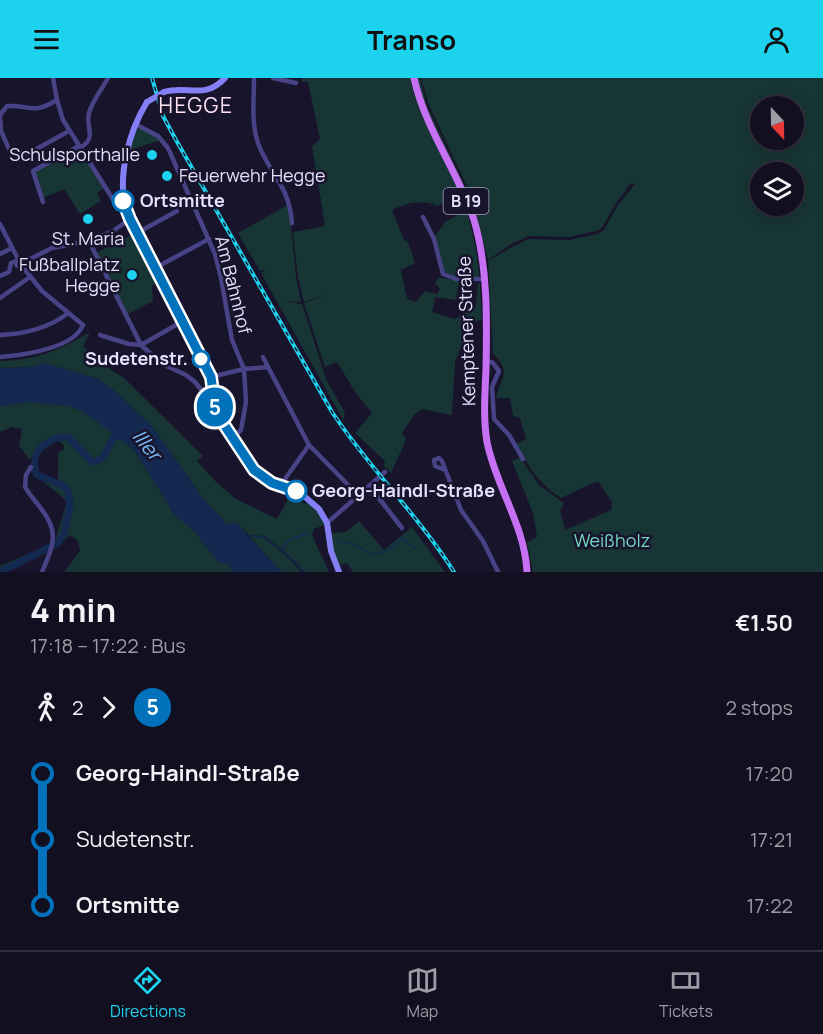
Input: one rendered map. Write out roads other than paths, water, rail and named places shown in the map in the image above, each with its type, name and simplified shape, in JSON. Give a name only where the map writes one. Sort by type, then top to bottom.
[{"type":"main road","name":"Kemptener Straße","points":[[414,78],[421,105],[452,168],[474,222],[483,279],[486,362],[484,424],[488,444],[525,554],[527,572]]},
{"type":"street","points":[[53,78],[63,120],[69,131],[119,209],[126,210]]},
{"type":"street","points":[[43,202],[33,171],[87,144],[90,139],[88,114],[108,78]]},
{"type":"street","points":[[215,407],[211,377],[123,201],[124,172],[129,145],[135,124],[147,102],[172,90],[196,92],[210,90],[225,78]]},
{"type":"street","points":[[254,78],[256,136],[261,151],[286,194],[292,223]]},
{"type":"street","points":[[273,78],[296,83]]},
{"type":"street","points":[[57,100],[44,107],[30,110],[8,106],[0,115],[1,131],[9,149],[19,155],[31,152],[69,131]]},
{"type":"street","name":"Am Bahnhof","points":[[135,124],[158,136],[168,148],[209,239],[221,278],[232,340],[244,369],[246,402],[241,430],[232,438]]},
{"type":"street","points":[[137,233],[177,212]]},
{"type":"street","points":[[423,218],[434,239],[443,274],[456,279],[483,279]]},
{"type":"street","points":[[23,264],[52,248],[89,242],[113,231],[130,219]]},
{"type":"street","points":[[0,224],[17,260]]},
{"type":"street","points":[[155,268],[209,239]]},
{"type":"street","points":[[89,242],[141,345],[162,364],[186,375],[195,382],[215,407],[232,438],[254,470],[272,483],[297,492],[319,509],[327,523],[331,551],[339,572]]},
{"type":"street","points":[[0,254],[12,248]]},
{"type":"street","points":[[0,276],[9,272],[11,263],[22,258],[30,277],[82,325],[76,336],[64,342],[28,353],[0,357]]},
{"type":"street","points":[[0,298],[30,277]]},
{"type":"street","points":[[0,335],[21,333],[42,327],[59,321],[68,314]]},
{"type":"street","points":[[100,335],[129,344],[141,345],[183,321]]},
{"type":"street","points":[[263,357],[309,445],[358,496]]},
{"type":"street","points":[[486,362],[492,362],[499,371],[492,387],[494,419],[509,435],[523,459]]},
{"type":"street","points":[[211,377],[244,369],[268,367]]},
{"type":"street","points":[[280,486],[309,445]]},
{"type":"street","points":[[32,467],[26,475],[25,487],[51,523],[54,543],[42,572]]},
{"type":"street","points":[[445,470],[461,510],[483,541],[498,572]]},
{"type":"street","points":[[327,523],[385,472]]},
{"type":"street","points":[[366,490],[378,497],[402,528]]},
{"type":"water","name":"Iller","points":[[45,363],[98,379],[112,389],[152,426],[204,500],[227,524],[237,523],[281,572],[234,572],[229,565],[217,561],[194,531],[174,514],[135,451],[80,410],[69,406],[30,402],[0,406],[0,368],[32,367]]},
{"type":"waterway","name":"Iller","points":[[0,572],[58,543],[64,534],[70,505],[68,491],[62,485],[37,475],[35,460],[41,447],[53,439],[68,437],[91,461],[96,462],[104,456],[113,438],[125,434]]},
{"type":"waterway","points":[[282,549],[289,540],[309,533]]},
{"type":"waterway","points":[[250,536],[264,537],[291,558],[304,572]]},
{"type":"waterway","points":[[339,542],[356,545],[371,555],[385,551],[403,538],[413,548],[418,548]]},
{"type":"railway","points":[[152,78],[163,116],[332,412],[454,572]]},
{"type":"place","name":"Schulsporthalle","points":[[152,155]]},
{"type":"place","name":"Feuerwehr Hegge","points":[[167,176]]},
{"type":"place","name":"Ortsmitte","points":[[123,201]]},
{"type":"place","name":"St. Maria","points":[[88,219]]},
{"type":"place","name":"Fußballplatz Hegge","points":[[132,275]]},
{"type":"place","name":"Sudetenstr.","points":[[201,359]]},
{"type":"place","name":"Georg-Haindl-Straße","points":[[296,491]]},
{"type":"district","name":"HEGGE","points":[[196,106]]},
{"type":"park label","name":"Weißholz","points":[[612,541]]}]
